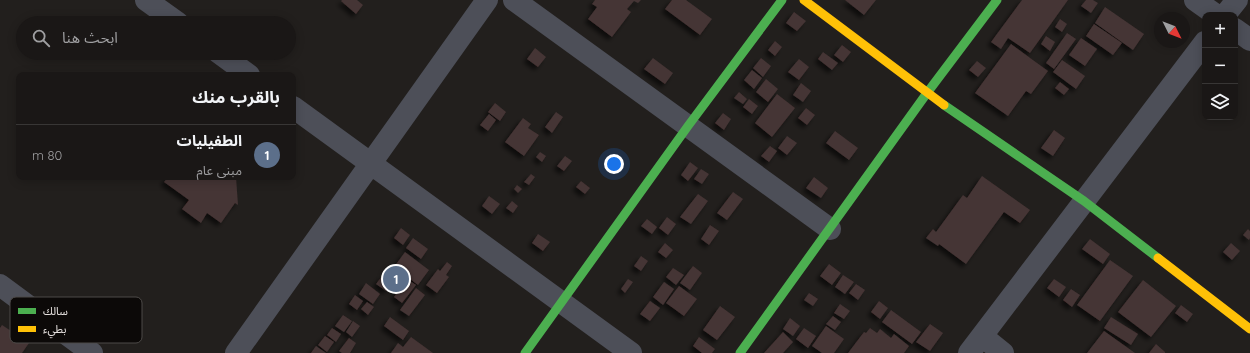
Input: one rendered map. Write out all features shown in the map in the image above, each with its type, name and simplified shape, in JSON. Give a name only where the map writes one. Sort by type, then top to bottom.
[{"type":"street","points":[[146,0],[168,16]]},
{"type":"street","points":[[242,351],[371,164],[487,0]]},
{"type":"street","points":[[514,0],[830,229]]},
{"type":"street","points":[[525,353],[688,126],[782,0]]},
{"type":"street","points":[[804,0],[927,93],[1084,201],[1250,329]]},
{"type":"street","points":[[740,353],[927,93],[996,0]]},
{"type":"street","points":[[1196,0],[1212,12]]},
{"type":"street","points":[[1227,12],[1237,0]]},
{"type":"street","points":[[1238,31],[1250,40]]},
{"type":"street","points":[[1003,353],[975,345],[1202,46]]},
{"type":"street","points":[[229,60],[245,72]]},
{"type":"street","points":[[296,109],[631,353]]},
{"type":"street","points":[[0,286],[15,297]]},
{"type":"street","points":[[78,343],[92,353]]},
{"type":"building","points":[[357,0],[363,5],[356,14],[341,1]]},
{"type":"building","points":[[595,0],[641,0],[638,3],[634,1],[627,9],[631,12],[612,37],[588,19],[597,7],[592,4]]},
{"type":"building","points":[[672,0],[686,0],[712,19],[700,35],[665,9]]},
{"type":"building","points":[[845,0],[876,0],[864,15]]},
{"type":"building","points":[[1022,0],[1068,0],[1030,53],[1008,38],[1001,49],[991,42]]},
{"type":"building","points":[[1086,0],[1093,0],[1098,3],[1091,13],[1081,6]]},
{"type":"building","points":[[1105,7],[1144,34],[1133,50],[1095,23]]},
{"type":"building","points":[[794,12],[806,21],[797,31],[786,23]]},
{"type":"building","points":[[1060,19],[1067,24],[1062,32],[1055,27]]},
{"type":"building","points":[[1094,24],[1122,43],[1113,55],[1086,36]]},
{"type":"building","points":[[1067,33],[1076,39],[1054,69],[1046,63]]},
{"type":"building","points":[[1046,36],[1055,42],[1050,51],[1041,44]]},
{"type":"building","points":[[1081,38],[1097,49],[1085,66],[1069,55]]},
{"type":"building","points":[[775,41],[782,47],[775,56],[768,50]]},
{"type":"building","points":[[1011,44],[1048,71],[1031,94],[1026,91],[1008,116],[975,93]]},
{"type":"building","points":[[842,45],[851,52],[843,62],[834,55]]},
{"type":"building","points":[[535,48],[546,57],[538,67],[527,59]]},
{"type":"building","points":[[823,52],[838,63],[832,70],[818,59]]},
{"type":"building","points":[[653,58],[673,73],[665,84],[644,69]]},
{"type":"building","points":[[761,58],[771,66],[763,77],[753,68]]},
{"type":"building","points":[[799,59],[809,67],[799,80],[788,72]]},
{"type":"building","points":[[1062,60],[1085,76],[1076,89],[1053,72]]},
{"type":"building","points":[[977,61],[986,68],[978,77],[969,70]]},
{"type":"building","points":[[752,70],[762,78],[754,89],[744,80]]},
{"type":"building","points":[[766,79],[778,89],[768,102],[756,92]]},
{"type":"building","points":[[1060,82],[1069,89],[1064,95],[1055,88]]},
{"type":"building","points":[[801,83],[811,91],[803,102],[793,95]]},
{"type":"building","points":[[739,92],[747,99],[743,104],[734,98]]},
{"type":"building","points":[[777,94],[795,108],[772,137],[755,123]]},
{"type":"building","points":[[749,99],[758,106],[752,114],[743,107]]},
{"type":"building","points":[[495,103],[506,112],[500,121],[488,112]]},
{"type":"building","points":[[806,108],[815,115],[807,125],[798,118]]},
{"type":"building","points":[[556,112],[563,117],[552,133],[545,127]]},
{"type":"building","points":[[723,113],[731,119],[724,130],[715,123]]},
{"type":"building","points":[[489,114],[496,120],[488,131],[480,125]]},
{"type":"building","points":[[523,118],[531,124],[528,128],[539,135],[524,156],[505,142]]},
{"type":"building","points":[[1054,130],[1065,138],[1053,156],[1041,148]]},
{"type":"building","points":[[835,131],[858,148],[849,160],[826,143]]},
{"type":"building","points":[[787,136],[797,143],[787,155],[778,148]]},
{"type":"building","points":[[770,146],[777,151],[769,162],[761,156]]},
{"type":"building","points":[[540,152],[546,156],[542,162],[536,157]]},
{"type":"building","points":[[565,156],[572,161],[564,171],[557,166]]},
{"type":"building","points":[[690,162],[698,168],[688,181],[681,175]]},
{"type":"building","points":[[701,169],[709,174],[702,184],[694,179]]},
{"type":"building","points":[[531,174],[535,177],[529,185],[524,182]]},
{"type":"building","points":[[982,176],[1030,210],[1020,223],[1004,212],[966,264],[939,244],[938,246],[926,238],[933,229],[936,232],[963,195],[967,198]]},
{"type":"building","points":[[814,177],[828,188],[821,198],[806,188]]},
{"type":"building","points":[[166,180],[236,180],[238,205],[235,203],[221,223],[207,213],[201,223],[182,209],[189,200],[164,182]]},
{"type":"building","points":[[581,181],[590,188],[585,194],[576,187]]},
{"type":"building","points":[[517,185],[522,189],[518,193],[514,189]]},
{"type":"building","points":[[733,192],[743,199],[727,220],[717,213]]},
{"type":"building","points":[[698,194],[708,201],[691,224],[680,217]]},
{"type":"building","points":[[489,196],[500,204],[492,214],[482,206]]},
{"type":"building","points":[[512,201],[518,206],[513,213],[506,208]]},
{"type":"building","points":[[667,217],[676,224],[668,235],[659,228]]},
{"type":"building","points":[[647,219],[657,227],[652,234],[641,226]]},
{"type":"building","points":[[710,225],[719,231],[709,245],[701,239]]},
{"type":"building","points":[[401,228],[410,235],[403,245],[394,238]]},
{"type":"building","points":[[1248,229],[1250,231],[1249,240],[1243,235]]},
{"type":"building","points":[[538,234],[550,242],[543,251],[532,243]]},
{"type":"building","points":[[413,238],[428,249],[421,259],[406,248]]},
{"type":"building","points":[[1090,239],[1110,254],[1103,264],[1082,249]]},
{"type":"building","points":[[665,243],[673,250],[666,258],[658,252]]},
{"type":"building","points":[[1231,243],[1240,251],[1232,260],[1223,252]]},
{"type":"building","points":[[405,252],[429,270],[418,285],[394,267]]},
{"type":"building","points":[[641,256],[648,261],[641,271],[634,266]]},
{"type":"building","points":[[1110,260],[1133,276],[1100,321],[1077,305]]},
{"type":"building","points":[[447,262],[452,266],[446,275],[449,277],[437,293],[426,285],[438,269],[440,271]]},
{"type":"building","points":[[829,264],[841,273],[832,285],[820,276]]},
{"type":"building","points":[[693,266],[702,273],[690,290],[680,283]]},
{"type":"building","points":[[673,268],[684,275],[676,285],[666,277]]},
{"type":"building","points":[[843,275],[854,282],[845,294],[835,287]]},
{"type":"building","points":[[382,276],[392,283],[386,291],[376,284]]},
{"type":"building","points":[[407,279],[416,285],[402,303],[394,297]]},
{"type":"building","points":[[628,279],[633,282],[625,293],[621,289]]},
{"type":"building","points":[[1054,279],[1066,287],[1059,297],[1047,288]]},
{"type":"building","points":[[1143,280],[1176,306],[1151,337],[1118,312]]},
{"type":"building","points":[[664,282],[674,289],[663,305],[653,297]]},
{"type":"building","points":[[366,283],[380,294],[373,304],[359,294]]},
{"type":"building","points":[[856,284],[865,290],[858,300],[849,293]]},
{"type":"building","points":[[679,286],[697,299],[684,316],[666,303]]},
{"type":"building","points":[[416,288],[425,295],[409,316],[400,310]]},
{"type":"building","points":[[1071,289],[1080,295],[1072,307],[1063,300]]},
{"type":"building","points":[[809,293],[818,299],[813,306],[804,300]]},
{"type":"building","points":[[355,295],[363,301],[357,310],[349,304]]},
{"type":"building","points":[[650,301],[660,308],[650,321],[640,314]]},
{"type":"building","points":[[879,301],[888,308],[880,319],[871,312]]},
{"type":"building","points":[[367,302],[374,307],[368,315],[361,309]]},
{"type":"building","points":[[840,304],[850,311],[844,319],[834,313]]},
{"type":"building","points":[[1181,305],[1193,314],[1187,322],[1175,313]]},
{"type":"building","points":[[720,306],[735,317],[717,340],[703,330]]},
{"type":"building","points":[[891,310],[921,332],[912,344],[882,322]]},
{"type":"building","points":[[343,315],[352,321],[344,332],[335,326]]},
{"type":"building","points":[[833,316],[841,322],[835,330],[826,324]]},
{"type":"building","points":[[390,317],[409,331],[403,340],[384,326]]},
{"type":"building","points":[[1111,317],[1138,334],[1131,345],[1104,328]]},
{"type":"building","points":[[790,318],[800,326],[793,336],[783,329]]},
{"type":"building","points":[[353,321],[360,326],[352,337],[346,332]]},
{"type":"building","points":[[930,324],[943,333],[930,351],[916,342]]},
{"type":"building","points":[[2,325],[10,330],[10,343],[29,343],[22,353],[0,353],[0,328]]},
{"type":"building","points":[[826,326],[844,339],[834,353],[822,353],[812,346]]},
{"type":"building","points":[[332,328],[341,334],[336,342],[327,335]]},
{"type":"building","points":[[804,328],[816,336],[808,348],[796,339]]},
{"type":"building","points":[[870,328],[877,333],[880,329],[891,338],[894,334],[909,346],[904,353],[848,353],[864,332],[866,333]]},
{"type":"building","points":[[1104,331],[1135,353],[1087,353]]},
{"type":"building","points":[[783,332],[793,342],[783,353],[764,353]]},
{"type":"building","points":[[325,336],[334,342],[327,352],[318,345]]},
{"type":"building","points":[[411,337],[433,353],[391,353],[398,343],[403,347]]},
{"type":"building","points":[[699,337],[715,349],[712,353],[702,353],[693,346]]},
{"type":"building","points":[[349,338],[356,343],[350,353],[342,353],[339,351]]},
{"type":"building","points":[[1156,344],[1165,352],[1165,353],[1149,353]]},
{"type":"building","points":[[316,346],[326,353],[311,353]]},
{"type":"traffic: fast","points":[[525,353],[688,126],[782,0]]},
{"type":"traffic: fast","points":[[740,353],[927,93],[997,0]]},
{"type":"traffic: fast","points":[[944,105],[1084,201],[1158,258]]},
{"type":"traffic: slow","points":[[804,0],[944,105]]},
{"type":"traffic: slow","points":[[1158,258],[1250,329]]},
{"type":"place","name":"الطفيليات","points":[[396,279]]}]
